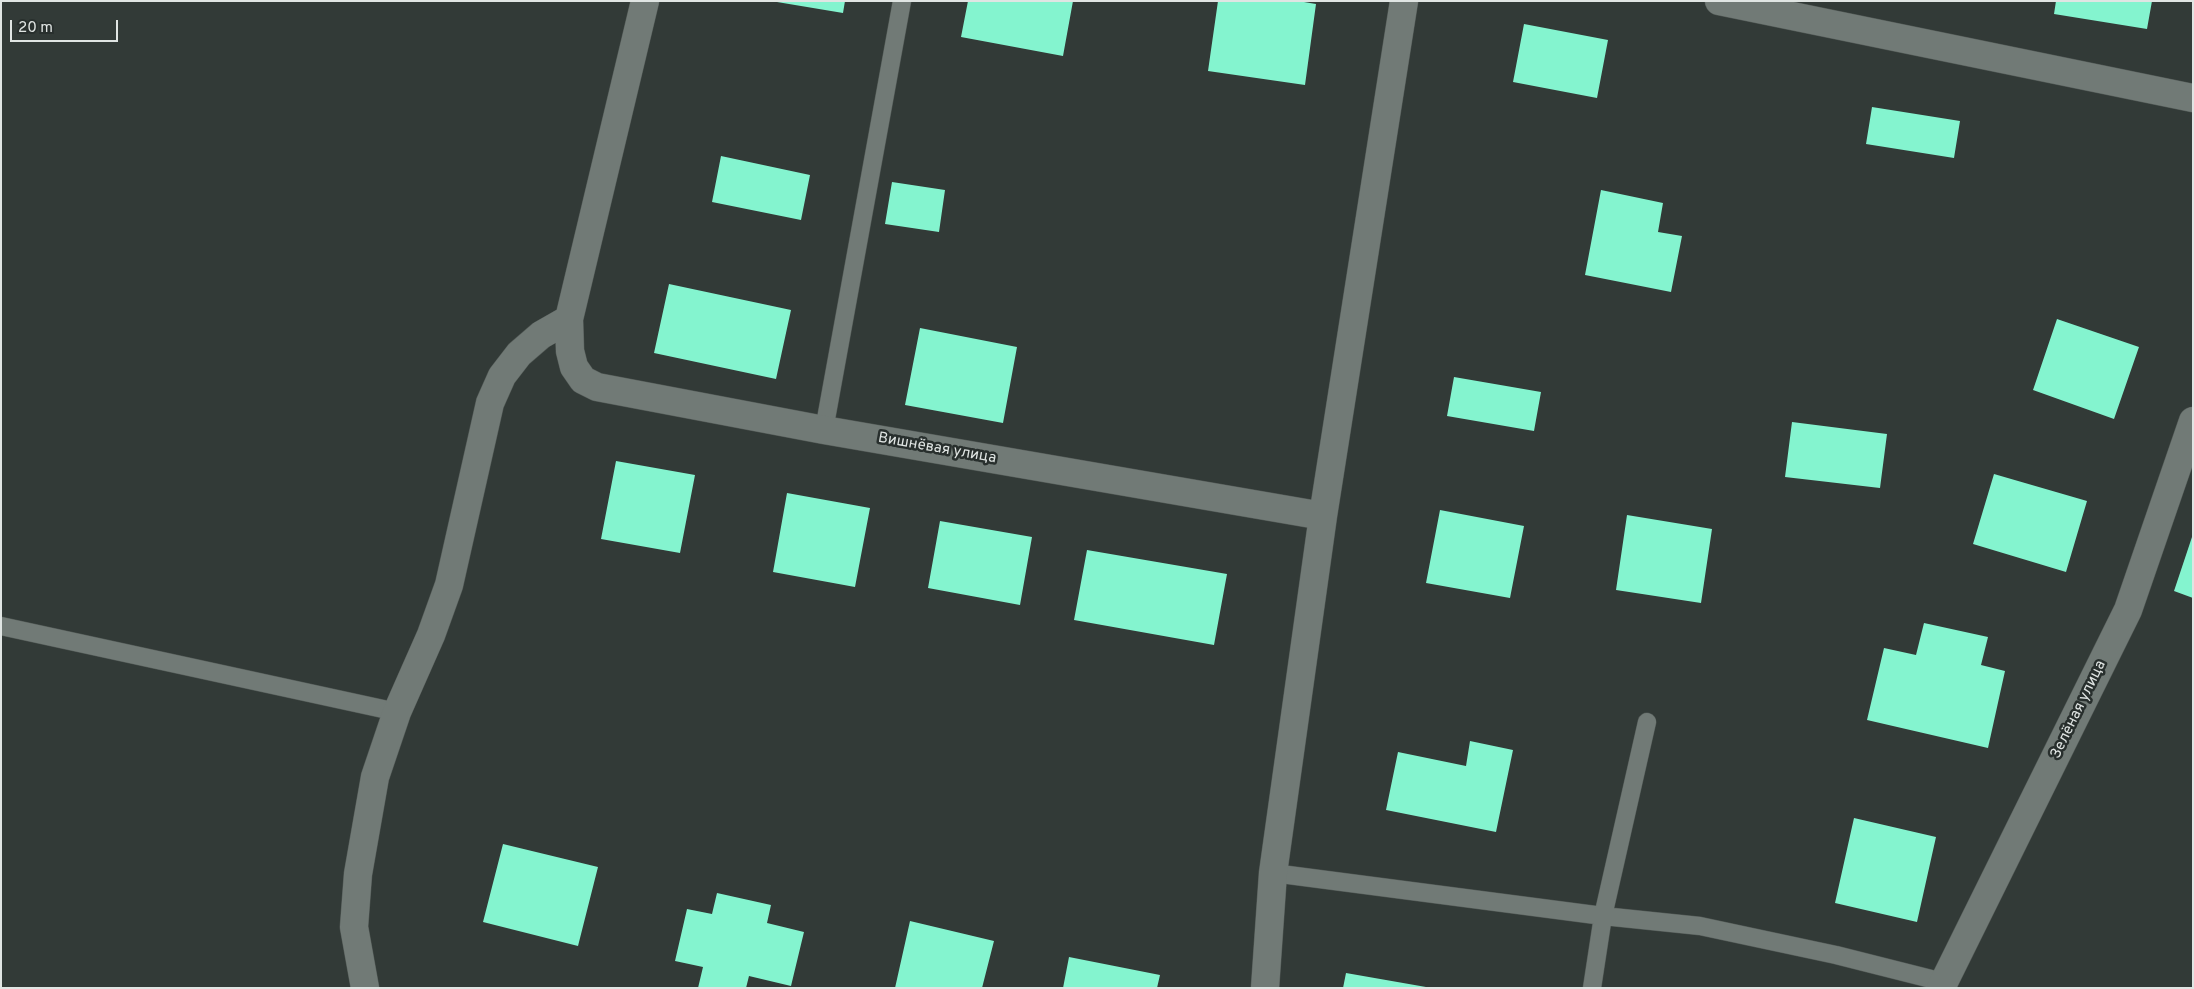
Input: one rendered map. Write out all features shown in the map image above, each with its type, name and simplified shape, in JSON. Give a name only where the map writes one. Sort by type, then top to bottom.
[{"type":"street","name":"Вишнёвая улица","points":[[645,1],[569,319],[570,351],[574,367],[583,380],[597,387],[824,430],[1323,516]]},
{"type":"street","points":[[1265,988],[1273,873],[1323,516],[1404,1]]},
{"type":"street","points":[[1719,1],[2193,98]]},
{"type":"street","points":[[365,988],[354,927],[358,874],[375,777],[397,712],[431,635],[449,585],[490,403],[502,376],[519,354],[541,335],[569,319]]},
{"type":"street","name":"Зелёная улица","points":[[1942,985],[2128,610],[2193,421]]},
{"type":"lane","points":[[824,430],[902,1]]},
{"type":"lane","points":[[1,626],[397,712]]},
{"type":"lane","points":[[1592,988],[1603,916],[1646,722]]},
{"type":"lane","points":[[1273,873],[1603,916],[1700,926],[1836,955],[1942,985]]},
{"type":"building","points":[[771,1],[845,1],[843,13]]},
{"type":"building","points":[[968,1],[1073,1],[1063,56],[961,37]]},
{"type":"building","points":[[1218,1],[1298,1],[1316,4],[1305,85],[1208,71]]},
{"type":"building","points":[[2056,1],[2152,1],[2147,29],[2054,14]]},
{"type":"building","points":[[1524,24],[1608,40],[1597,98],[1513,82]]},
{"type":"building","points":[[1872,107],[1960,121],[1954,158],[1866,144]]},
{"type":"building","points":[[721,156],[810,175],[801,220],[712,202]]},
{"type":"building","points":[[892,182],[945,190],[939,232],[885,224]]},
{"type":"building","points":[[1601,190],[1663,203],[1658,232],[1682,236],[1671,292],[1585,275]]},
{"type":"building","points":[[669,284],[791,310],[776,379],[654,353]]},
{"type":"building","points":[[2057,319],[2139,347],[2114,419],[2033,390]]},
{"type":"building","points":[[920,328],[1017,347],[1003,423],[905,405]]},
{"type":"building","points":[[1454,377],[1541,392],[1534,431],[1447,416]]},
{"type":"building","points":[[1792,422],[1887,434],[1880,488],[1785,477]]},
{"type":"building","points":[[616,461],[695,475],[680,553],[601,539]]},
{"type":"building","points":[[1994,474],[2087,501],[2066,572],[1973,544]]},
{"type":"building","points":[[787,493],[870,508],[855,587],[773,572]]},
{"type":"building","points":[[1440,510],[1524,526],[1510,598],[1426,583]]},
{"type":"building","points":[[1627,515],[1712,529],[1701,603],[1616,590]]},
{"type":"building","points":[[940,521],[1032,537],[1020,605],[928,588]]},
{"type":"building","points":[[2193,537],[2193,598],[2174,591]]},
{"type":"building","points":[[1087,550],[1227,574],[1214,645],[1074,620]]},
{"type":"building","points":[[1924,623],[1988,637],[1981,665],[2005,671],[1988,748],[1867,720],[1884,648],[1916,655]]},
{"type":"building","points":[[1470,741],[1513,750],[1496,832],[1386,810],[1398,752],[1466,766]]},
{"type":"building","points":[[1854,818],[1936,837],[1917,922],[1835,903]]},
{"type":"building","points":[[503,844],[598,867],[578,946],[483,922]]},
{"type":"building","points":[[717,893],[771,905],[767,923],[804,932],[791,986],[749,976],[746,988],[698,988],[703,967],[675,961],[687,909],[712,914]]},
{"type":"building","points":[[910,921],[994,941],[982,988],[895,988]]},
{"type":"building","points":[[1069,957],[1160,975],[1157,988],[1063,988]]},
{"type":"building","points":[[1346,973],[1426,987],[1426,988],[1343,988]]}]
